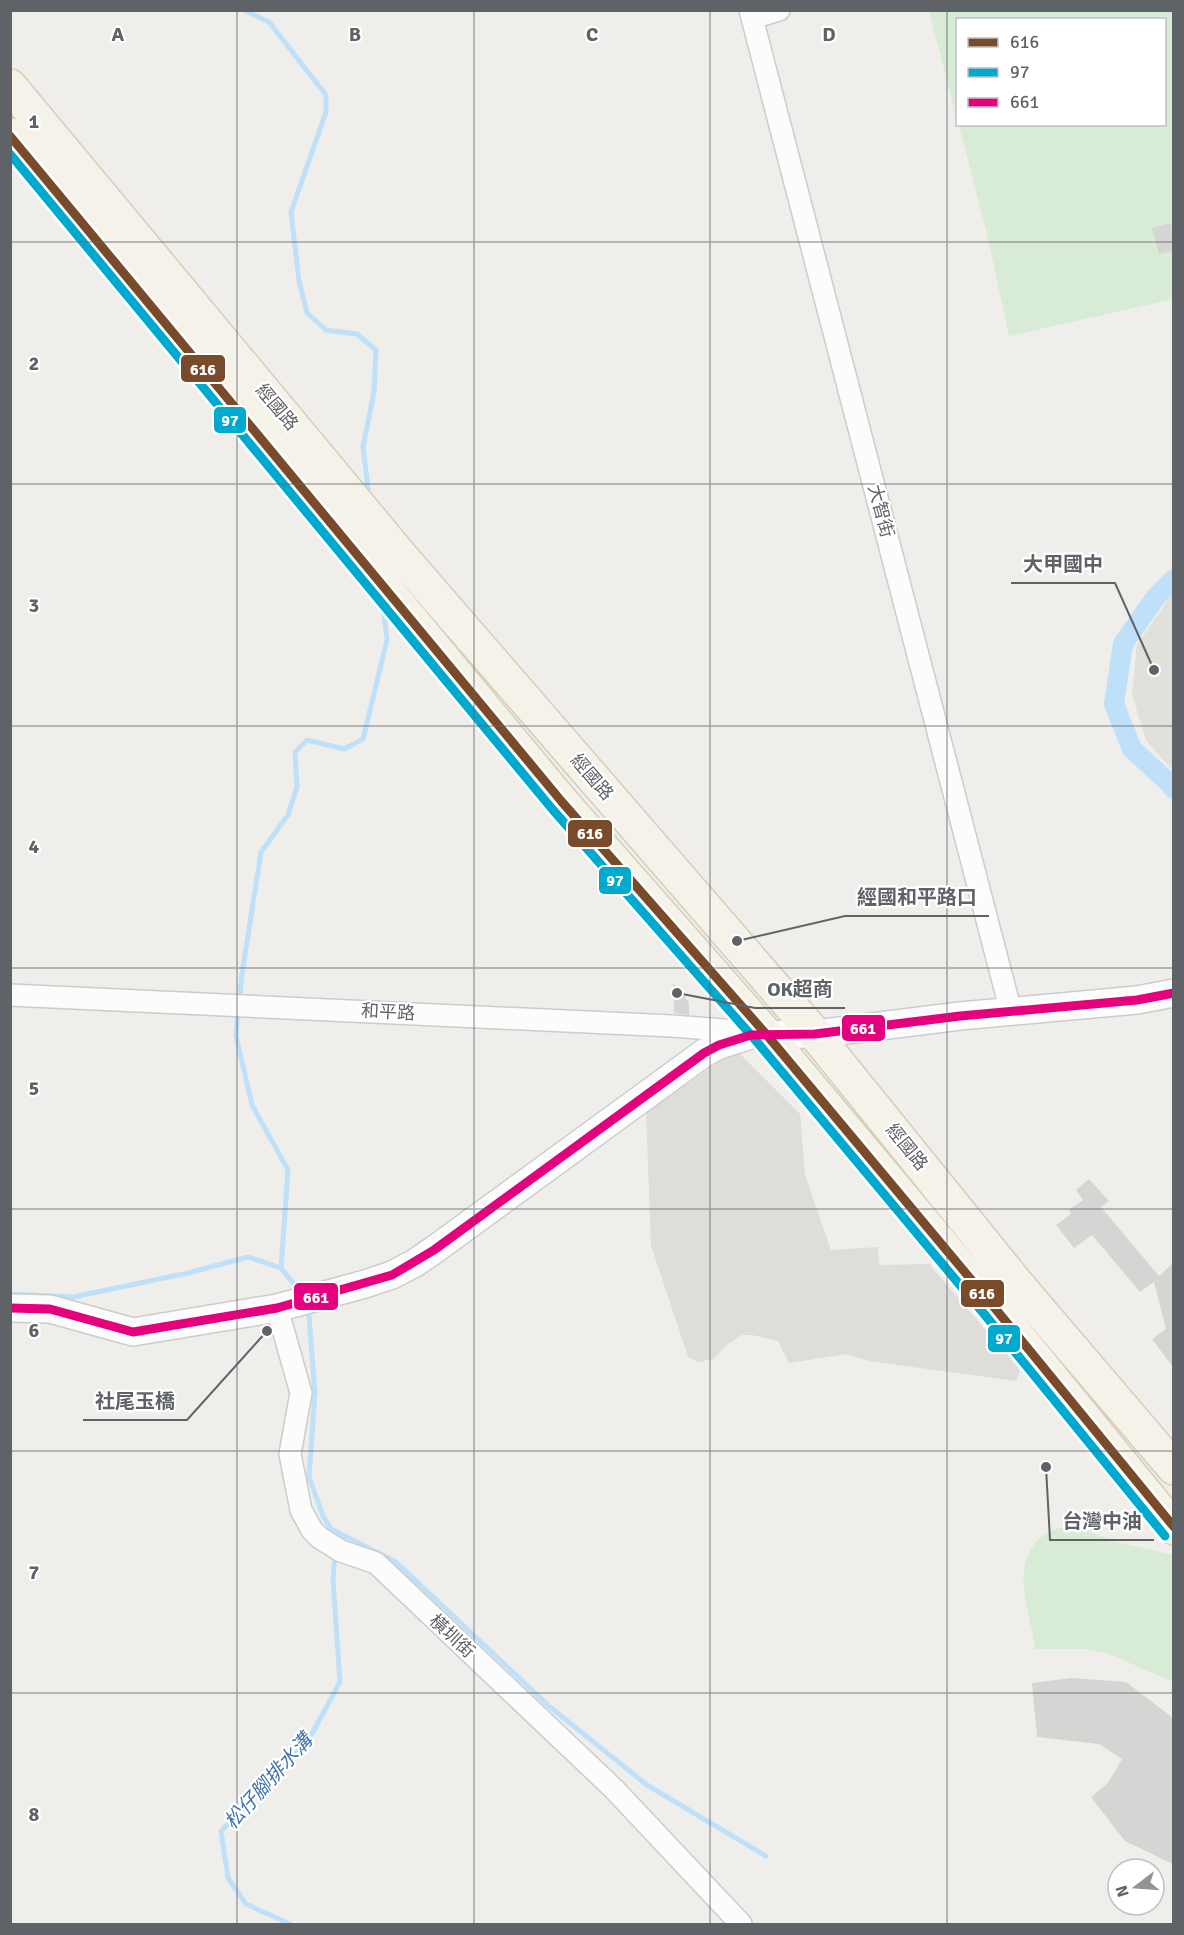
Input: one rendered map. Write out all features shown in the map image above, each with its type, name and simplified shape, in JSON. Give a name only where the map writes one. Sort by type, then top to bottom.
[{"type":"main road","name":"經國路","points":[[10,86],[400,555],[815,1034],[1017,1284],[1173,1468]]},
{"type":"main road","name":"經國路","points":[[10,135],[562,802],[766,1034],[994,1307],[1173,1528]]},
{"type":"street","points":[[751,14],[779,10]]},
{"type":"street","name":"大智街","points":[[751,14],[1011,1012]]},
{"type":"street","points":[[10,1308],[50,1309],[134,1332],[277,1308],[392,1275],[415,1263],[704,1053],[737,1038],[766,1034],[815,1034],[960,1016],[1137,1000],[1173,993]]},
{"type":"street","name":"和平路","points":[[10,994],[672,1026],[766,1034]]},
{"type":"street","name":"橫圳街","points":[[277,1308],[301,1393],[290,1454],[301,1510],[312,1530],[341,1551],[376,1563],[614,1789],[741,1924]]},
{"type":"shaded area","points":[[1173,593],[1173,771],[1146,740],[1132,695],[1137,645]]},
{"type":"shaded area","points":[[736,1050],[800,1114],[805,1175],[831,1250],[878,1247],[879,1265],[929,1264],[1020,1370],[1016,1381],[868,1361],[847,1354],[789,1363],[778,1341],[752,1335],[742,1335],[725,1346],[714,1359],[698,1362],[688,1357],[651,1246],[646,1112]]},
{"type":"green space","points":[[929,11],[1173,11],[1173,299],[1009,336],[987,234],[959,126],[1166,126],[1166,18],[956,18],[956,115]]},
{"type":"green space","points":[[1074,1526],[1117,1542],[1173,1555],[1173,1682],[1107,1653],[1085,1649],[1035,1649],[1023,1577],[1028,1555],[1041,1537],[1061,1528]]},
{"type":"building","points":[[1171,223],[1173,251],[1159,254],[1152,228]]},
{"type":"building","points":[[673,983],[689,1002],[689,1015],[674,1013]]},
{"type":"building","points":[[1089,1179],[1109,1201],[1101,1207],[1159,1276],[1173,1263],[1173,1367],[1152,1339],[1166,1329],[1154,1282],[1140,1292],[1092,1235],[1074,1248],[1056,1225],[1071,1214],[1069,1210],[1083,1200],[1076,1190]]},
{"type":"building","points":[[1071,1678],[1126,1682],[1173,1718],[1173,1864],[1166,1861],[1166,1857],[1158,1857],[1125,1841],[1091,1797],[1108,1783],[1122,1759],[1099,1744],[1037,1737],[1032,1683]]},
{"type":"waterway","points":[[244,10],[269,22],[326,95],[326,112],[291,212],[299,281],[307,313],[326,330],[357,334],[376,350],[374,392],[363,447],[369,496]]},
{"type":"waterway","points":[[1174,579],[1155,598],[1123,644],[1114,704],[1132,749],[1174,789]]},
{"type":"waterway","points":[[239,1002],[261,852],[288,815],[297,787],[295,752],[307,740],[344,749],[363,739],[387,640],[383,608]]},
{"type":"waterway","points":[[238,1011],[236,1036],[252,1105],[288,1170],[281,1268],[299,1294]]},
{"type":"waterway","points":[[10,1294],[73,1297],[188,1273],[248,1257],[281,1268]]},
{"type":"waterway","points":[[305,1308],[309,1316],[315,1393],[309,1477],[323,1516],[337,1539]]},
{"type":"waterway","points":[[331,1529],[396,1562],[550,1707],[647,1785],[766,1856]]},
{"type":"waterway","name":"松仔腳排水溝","points":[[290,1924],[246,1904],[228,1878],[221,1831],[308,1741],[340,1682],[333,1580],[335,1555]]},
{"type":"transit line","name":"616","points":[[10,136],[562,802],[766,1034],[1174,1527]]},
{"type":"transit line","name":"97","points":[[10,154],[553,810],[757,1042],[985,1315],[1165,1536]]},
{"type":"transit line","name":"661","points":[[10,1308],[50,1309],[133,1332],[277,1308],[392,1275],[434,1250],[704,1053],[719,1045],[751,1035],[815,1034],[960,1016],[1137,1000],[1174,993]]},
{"type":"place","name":"大甲國中","points":[[1154,670]]},
{"type":"place","name":"經國和平路口","points":[[737,941]]},
{"type":"place","name":"OK超商","points":[[677,993]]},
{"type":"place","name":"社尾玉橋","points":[[267,1331]]},
{"type":"place","name":"台灣中油","points":[[1046,1467]]}]
